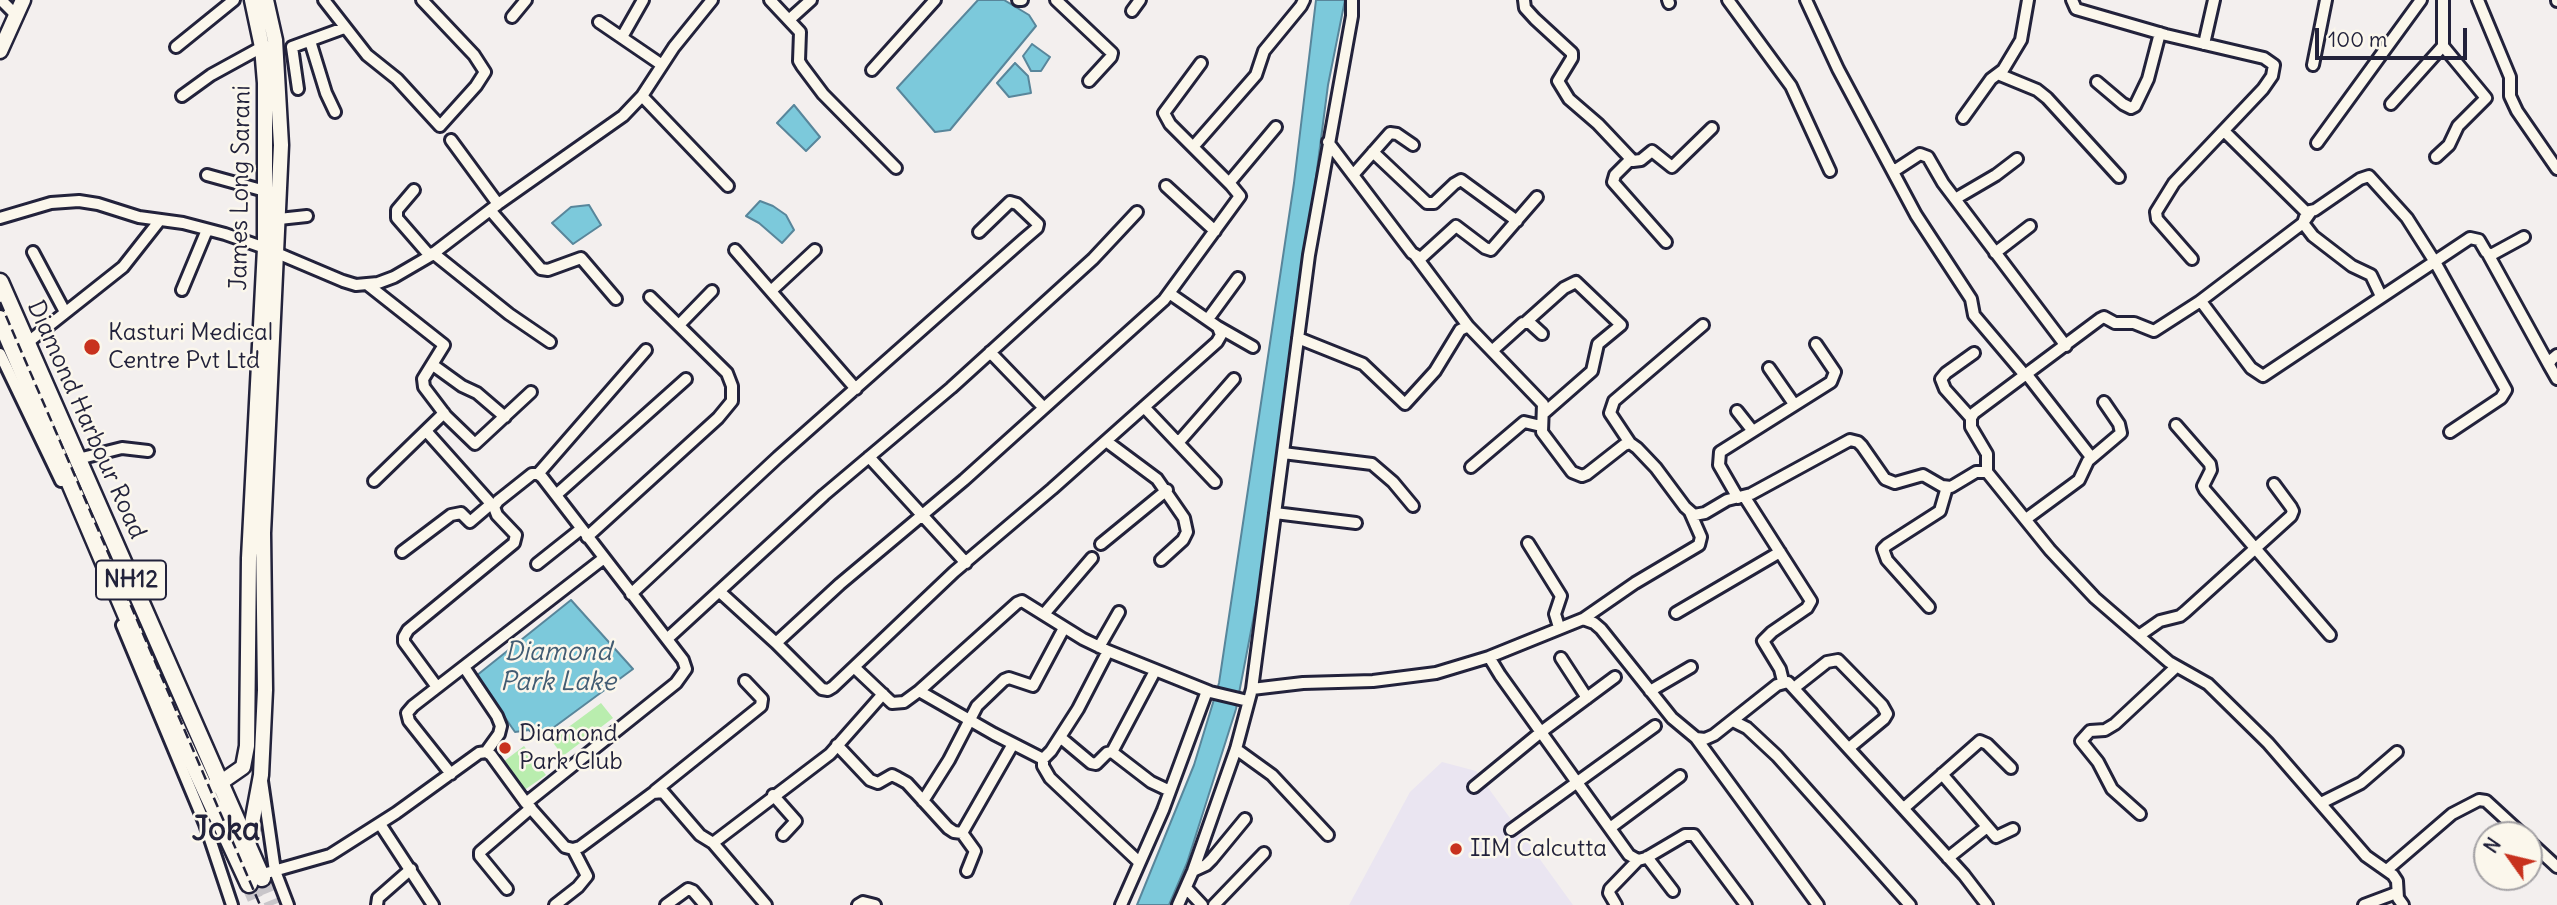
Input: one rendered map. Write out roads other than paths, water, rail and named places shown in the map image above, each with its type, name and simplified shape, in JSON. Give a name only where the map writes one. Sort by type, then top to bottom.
[{"type":"highway","name":"Diamond Harbour Road","points":[[0,282],[78,459],[213,786],[236,856],[259,877]]},
{"type":"highway","name":"Diamond Harbour Road","points":[[0,318],[148,666],[248,845],[259,877]]},
{"type":"main road","points":[[0,51],[23,0]]},
{"type":"main road","name":"James Long Sarani","points":[[213,786],[243,767],[247,746],[247,602],[271,250],[265,191],[265,83],[269,49],[252,0]]},
{"type":"main road","points":[[236,856],[248,845],[261,775],[265,690],[262,553],[271,250],[279,219],[281,135],[269,49],[266,0]]},
{"type":"street","points":[[1,0],[17,16]]},
{"type":"street","points":[[176,47],[234,0]]},
{"type":"street","points":[[324,0],[367,55],[397,79],[440,126],[485,72],[474,55],[422,0]]},
{"type":"street","points":[[512,17],[526,0]]},
{"type":"street","points":[[622,37],[643,0]]},
{"type":"street","points":[[0,218],[51,203],[79,201],[98,204],[139,217],[207,230],[271,250],[343,281],[368,285],[394,277],[431,254],[623,116],[642,96],[662,65],[712,0]]},
{"type":"street","points":[[790,19],[811,0]]},
{"type":"street","points":[[872,70],[935,0]]},
{"type":"street","points":[[1056,0],[1112,53],[1089,81]]},
{"type":"street","points":[[1132,11],[1140,0]]},
{"type":"street","points":[[1193,147],[1256,75],[1265,51],[1304,0]]},
{"type":"street","points":[[1178,905],[1193,871],[1236,749],[1245,701],[1252,689],[1298,338],[1328,142],[1352,16],[1352,0]]},
{"type":"street","points":[[1524,0],[1525,8],[1572,53],[1572,58],[1558,81],[1564,92],[1572,103],[1614,138],[1631,159],[1637,162],[1652,151],[1672,167],[1712,128]]},
{"type":"street","points":[[1728,0],[1791,86],[1830,172]]},
{"type":"street","points":[[1806,0],[1838,69],[1916,215],[1969,295],[1974,315],[2028,376],[2091,457]]},
{"type":"street","points":[[1963,118],[1984,88],[2003,70],[2021,40],[2028,0]]},
{"type":"street","points":[[2072,0],[2076,9],[2264,58],[2274,65],[2269,81],[2174,183],[2156,212],[2157,219],[2192,259]]},
{"type":"street","points":[[2204,44],[2214,0]]},
{"type":"street","points":[[2313,65],[2326,0]]},
{"type":"street","points":[[2316,143],[2421,0]]},
{"type":"street","points":[[2436,157],[2452,141],[2458,126],[2486,98],[2443,46],[2443,0]]},
{"type":"street","points":[[2478,0],[2510,77],[2510,96],[2517,111],[2557,169]]},
{"type":"street","points":[[772,1],[801,34],[799,61],[802,66],[823,94],[896,168]]},
{"type":"street","points":[[599,22],[662,65]]},
{"type":"street","points":[[182,96],[211,75],[269,49],[292,47],[344,28]]},
{"type":"street","points":[[2097,82],[2123,104],[2131,108],[2135,106],[2148,79],[2160,33]]},
{"type":"street","points":[[310,41],[326,93],[335,112]]},
{"type":"street","points":[[2391,104],[2443,46]]},
{"type":"street","points":[[292,47],[298,89]]},
{"type":"street","points":[[776,643],[921,514],[964,480],[1169,293],[1215,231],[1240,196],[1170,124],[1164,113],[1201,63]]},
{"type":"street","points":[[1998,74],[2037,90],[2119,177]]},
{"type":"street","points":[[642,96],[728,186]]},
{"type":"street","points":[[1229,183],[1276,127]]},
{"type":"street","points":[[2224,131],[2307,216],[2313,236],[2352,266],[2371,275],[2381,296]]},
{"type":"street","points":[[1353,175],[1390,133],[1394,132],[1413,145]]},
{"type":"street","points":[[451,140],[494,207],[541,269],[548,270],[581,258],[616,299]]},
{"type":"street","points":[[1328,142],[1468,326],[1543,404],[1541,426],[1554,450],[1577,475],[1587,474],[1630,443]]},
{"type":"street","points":[[1373,152],[1427,203],[1434,203],[1461,180],[1517,221]]},
{"type":"street","points":[[1894,172],[1920,154],[1925,155],[1955,200],[2066,346]]},
{"type":"street","points":[[1631,159],[1615,174],[1613,182],[1666,242]]},
{"type":"street","points":[[1955,200],[2017,159]]},
{"type":"street","points":[[207,175],[265,191]]},
{"type":"street","points":[[1970,418],[2024,374],[2104,317],[2115,323],[2134,323],[2154,331],[2199,302],[2307,216],[2369,176],[2407,218],[2435,261],[2506,390],[2501,398],[2450,432]]},
{"type":"street","points":[[1166,186],[1215,231]]},
{"type":"street","points":[[414,190],[397,210],[397,218],[431,254],[550,342]]},
{"type":"street","points":[[1415,256],[1422,257],[1456,226],[1491,250],[1537,197]]},
{"type":"street","points":[[631,594],[778,457],[1037,228],[1038,224],[1017,204],[1010,202],[979,232]]},
{"type":"street","points":[[667,639],[824,495],[990,352],[1093,258],[1137,212]]},
{"type":"street","points":[[279,219],[307,216]]},
{"type":"street","points":[[27,343],[123,267],[160,220]]},
{"type":"street","points":[[1995,253],[2030,226]]},
{"type":"street","points":[[182,290],[207,230]]},
{"type":"street","points":[[2488,254],[2495,254],[2524,237]]},
{"type":"street","points":[[2199,302],[2256,373],[2263,376],[2470,238],[2479,240],[2488,254],[2557,379]]},
{"type":"street","points":[[735,250],[856,390]]},
{"type":"street","points":[[771,291],[816,250]]},
{"type":"street","points":[[33,252],[65,312]]},
{"type":"street","points":[[1208,319],[1238,278]]},
{"type":"street","points":[[1493,350],[1564,288],[1576,282],[1621,325],[1598,344],[1592,372],[1544,413]]},
{"type":"street","points":[[368,285],[424,332],[442,343],[443,349],[423,379],[424,387],[444,413],[475,444],[531,392]]},
{"type":"street","points":[[679,325],[712,291]]},
{"type":"street","points":[[1169,293],[1218,327],[1253,347]]},
{"type":"street","points":[[537,564],[584,533],[718,418],[732,401],[732,386],[727,373],[650,297]]},
{"type":"street","points":[[1526,323],[1542,334]]},
{"type":"street","points":[[1252,689],[1303,683],[1373,681],[1437,673],[1489,657],[1583,619],[1635,583],[1699,545],[1701,537],[1690,512],[1656,468],[1630,443],[1610,413],[1614,401],[1703,325]]},
{"type":"street","points":[[1298,338],[1363,364],[1405,404],[1436,371],[1460,330],[1468,326]]},
{"type":"street","points":[[720,592],[822,689],[834,687],[926,598],[1217,342],[1221,335],[1218,327]]},
{"type":"street","points":[[1783,681],[1780,669],[1763,641],[1807,608],[1811,601],[1719,465],[1718,458],[1724,448],[1835,377],[1832,366],[1815,344]]},
{"type":"street","points":[[402,552],[451,515],[461,513],[470,522],[532,474],[538,474],[646,350]]},
{"type":"street","points":[[990,352],[1044,408]]},
{"type":"street","points":[[1974,352],[1945,373],[1941,379],[1945,388],[1970,418],[1971,427],[1987,454],[1987,472],[2050,550],[2095,598],[2176,667],[2219,693],[2268,743],[2366,856],[2388,869],[2397,881],[2396,893],[2403,905]]},
{"type":"street","points":[[0,354],[66,491],[205,824],[232,905]]},
{"type":"street","points":[[2549,365],[2557,355]]},
{"type":"street","points":[[433,365],[462,386],[477,393],[505,417]]},
{"type":"street","points":[[1769,368],[1794,404]]},
{"type":"street","points":[[556,495],[686,379]]},
{"type":"street","points":[[1178,443],[1234,379]]},
{"type":"street","points":[[2025,519],[2079,480],[2091,457],[2121,433],[2119,424],[2104,402]]},
{"type":"street","points":[[1144,407],[1214,482]]},
{"type":"street","points":[[1737,411],[1752,430]]},
{"type":"street","points":[[374,481],[444,413]]},
{"type":"street","points":[[1471,467],[1524,422],[1541,426]]},
{"type":"street","points":[[2176,425],[2210,464],[2211,470],[2203,486],[2205,490],[2330,635]]},
{"type":"street","points":[[427,432],[516,535],[514,543],[408,630],[404,637],[404,642],[437,687]]},
{"type":"street","points":[[1690,512],[1699,514],[1727,500],[1741,497],[1850,440],[1862,446],[1890,482],[1899,483],[1923,475],[1947,487]]},
{"type":"street","points":[[1106,441],[1143,467],[1167,490],[1188,527],[1183,540],[1161,560]]},
{"type":"street","points":[[78,459],[122,448],[148,451]]},
{"type":"street","points":[[1283,453],[1372,464],[1393,482],[1413,506]]},
{"type":"street","points":[[869,457],[966,563]]},
{"type":"street","points":[[1947,487],[1976,472],[1987,472]]},
{"type":"street","points":[[508,889],[480,856],[480,852],[529,806],[681,677],[686,669],[683,660],[538,474]]},
{"type":"street","points":[[2140,635],[2160,621],[2180,616],[2284,523],[2293,511],[2274,484]]},
{"type":"street","points":[[1929,607],[1886,560],[1883,550],[1886,545],[1940,511],[1947,487]]},
{"type":"street","points":[[1101,544],[1167,490]]},
{"type":"street","points":[[1275,513],[1356,523]]},
{"type":"street","points":[[1528,543],[1561,596],[1555,614],[1559,627]]},
{"type":"street","points":[[1676,614],[1780,552]]},
{"type":"street","points":[[451,774],[409,721],[407,713],[604,558]]},
{"type":"street","points":[[1044,614],[1092,558]]},
{"type":"street","points":[[855,668],[892,703],[904,702],[1017,603],[1027,603],[1064,628],[1104,649],[1209,691],[1245,701]]},
{"type":"street","points":[[1119,612],[1104,649],[1060,737],[1043,759],[1043,766],[1050,778],[1139,862]]},
{"type":"street","points":[[1583,619],[1601,629],[1672,718],[1696,738],[1818,905]]},
{"type":"street","points":[[923,801],[949,760],[977,706],[1009,678],[1033,686],[1064,628]]},
{"type":"street","points":[[1489,657],[1629,855],[1643,859],[1673,891]]},
{"type":"street","points":[[1560,658],[1587,698]]},
{"type":"street","points":[[1794,688],[1827,662],[1838,660],[1882,705],[1887,714],[1884,719],[1849,748]]},
{"type":"street","points":[[464,667],[501,726],[499,734],[486,752]]},
{"type":"street","points":[[1650,691],[1691,667]]},
{"type":"street","points":[[2140,814],[2112,789],[2098,762],[2081,741],[2090,731],[2111,728],[2176,667]]},
{"type":"street","points":[[1060,737],[1094,764],[1112,752],[1155,671]]},
{"type":"street","points":[[1474,788],[1541,732],[1615,677]]},
{"type":"street","points":[[259,877],[330,855],[380,824],[479,753],[486,752],[565,846],[573,849],[580,847],[756,712],[762,699],[745,681]]},
{"type":"street","points":[[1783,681],[1794,688],[1904,808],[1987,905]]},
{"type":"street","points":[[1696,738],[1705,739],[1733,721],[1783,681]]},
{"type":"street","points":[[919,691],[1043,759]]},
{"type":"street","points":[[1121,905],[1209,691]]},
{"type":"street","points":[[712,843],[830,754],[883,694]]},
{"type":"street","points":[[1733,721],[1747,728],[1777,756],[1909,905]]},
{"type":"street","points":[[1511,830],[1655,726]]},
{"type":"street","points":[[1904,808],[1980,741],[1987,744],[2011,768]]},
{"type":"street","points":[[962,833],[1013,744]]},
{"type":"street","points":[[838,745],[870,780],[878,783],[891,775],[898,778],[906,783],[948,828],[962,833],[975,851],[967,872]]},
{"type":"street","points":[[1236,749],[1272,775],[1328,835]]},
{"type":"street","points":[[1112,752],[1151,782],[1170,791]]},
{"type":"street","points":[[2321,803],[2361,783],[2397,752]]},
{"type":"street","points":[[1942,774],[1996,837],[2013,828]]},
{"type":"street","points":[[261,775],[259,877],[288,905]]},
{"type":"street","points":[[1610,828],[1680,776]]},
{"type":"street","points":[[653,793],[663,792],[766,905]]},
{"type":"street","points":[[773,795],[796,821],[783,835]]},
{"type":"street","points":[[2388,869],[2452,814],[2479,800],[2486,801],[2508,821]]},
{"type":"street","points":[[1193,871],[1206,865],[1245,819]]},
{"type":"street","points":[[380,824],[433,905]]},
{"type":"street","points":[[1948,858],[1987,827]]},
{"type":"street","points":[[1616,905],[1609,893],[1610,889],[1643,859],[1685,835],[1694,835],[1745,905]]},
{"type":"street","points":[[555,905],[578,887],[587,876],[573,849]]},
{"type":"street","points":[[1214,905],[1264,853]]},
{"type":"street","points":[[2543,854],[2557,867]]},
{"type":"street","points":[[377,905],[378,898],[411,869]]},
{"type":"street","points":[[1186,888],[1202,905]]},
{"type":"street","points":[[666,905],[688,889],[705,905]]},
{"type":"street","points":[[2364,905],[2396,893]]},
{"type":"street","points":[[858,905],[863,902],[875,905]]},
{"type":"water","points":[[978,0],[1004,0],[1029,15],[1036,26],[950,130],[935,132],[897,88]]},
{"type":"water","points":[[1316,0],[1345,0],[1328,85],[1270,532],[1236,709],[1187,863],[1169,905],[1137,905],[1194,765],[1219,683],[1294,183]]},
{"type":"water","points":[[1032,44],[1050,57],[1041,71],[1031,71],[1023,56]]},
{"type":"water","points":[[1015,63],[1028,76],[1031,93],[1009,97],[997,83]]},
{"type":"water","points":[[794,105],[820,137],[806,151],[777,123]]},
{"type":"water","points":[[760,201],[786,215],[794,230],[782,243],[759,223],[746,216]]},
{"type":"water","points":[[589,205],[601,225],[573,244],[552,223],[571,207]]},
{"type":"water","name":"Diamond Park Lake","points":[[571,600],[633,669],[538,739],[529,730],[515,732],[476,676]]},
{"type":"tunnel","points":[[262,878],[273,905]]},
{"type":"tunnel","points":[[249,884],[258,905]]},
{"type":"railway","points":[[0,302],[260,905]]},
{"type":"place","name":"Kasturi Medical Centre Pvt Ltd","points":[[92,347]]},
{"type":"place","name":"Diamond Park Club","points":[[505,748]]},
{"type":"place","name":"IIM Calcutta","points":[[1456,849]]},
{"type":"district","name":"Joka","points":[[226,831]]}]
